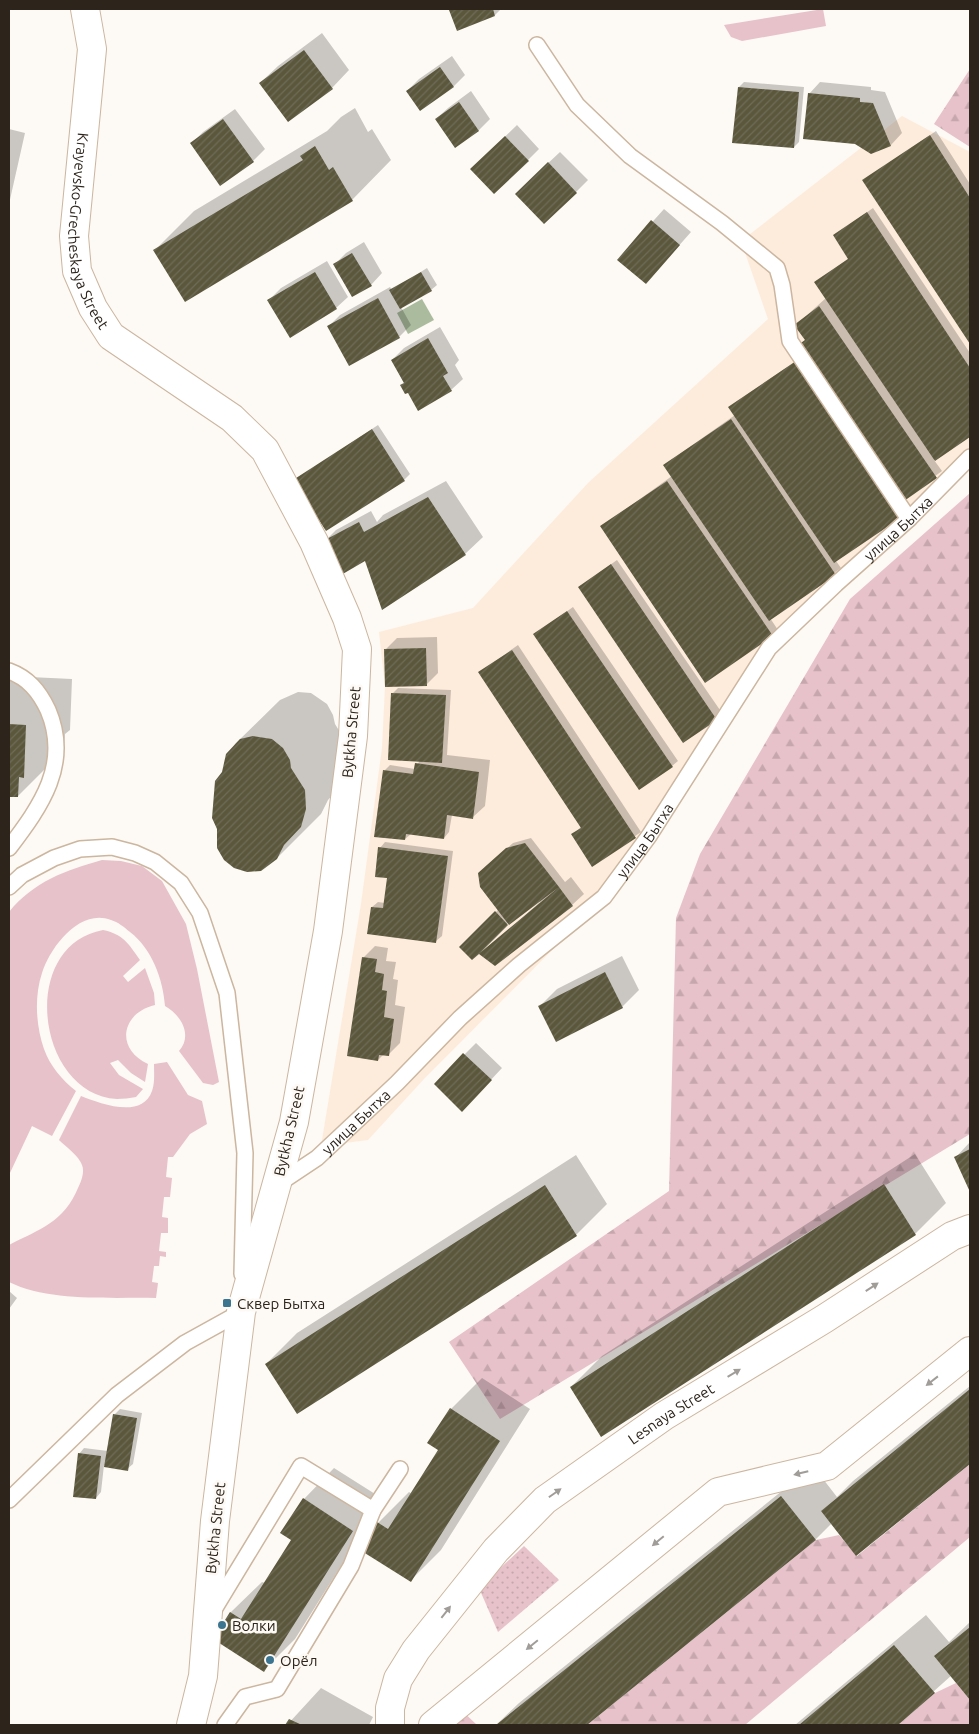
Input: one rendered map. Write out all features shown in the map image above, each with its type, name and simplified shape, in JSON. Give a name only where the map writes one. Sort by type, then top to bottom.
[{"type":"street","name":"Krayevsko-Grecheskaya Street","points":[[85,9],[92,49],[74,236],[77,271],[93,308],[111,336],[232,418],[265,450],[314,542]]},
{"type":"street","name":"Bytkha Street","points":[[191,1725],[202,1676],[215,1521],[241,1312],[294,1122],[328,931],[353,736],[357,649],[347,618],[314,542]]},
{"type":"street","name":"Lesnaya Street","points":[[390,1725],[390,1708],[398,1680],[416,1650],[496,1550],[545,1500],[664,1416],[824,1318],[952,1236],[970,1229]]},
{"type":"street","points":[[433,1725],[718,1492],[827,1466],[970,1351]]},
{"type":"lane","points":[[536,45],[577,105],[630,156],[722,222],[778,268],[790,340],[909,519]]},
{"type":"lane","name":"улица Бытха","points":[[276,1185],[317,1158],[397,1083],[460,1018],[519,965],[604,897],[649,836],[769,648],[836,584],[909,519],[970,457]]},
{"type":"lane","points":[[9,671],[24,676],[42,696],[54,725],[58,753],[50,782],[31,819],[9,848]]},
{"type":"lane","points":[[9,887],[22,875],[54,858],[80,850],[112,847],[135,853],[155,862],[182,883],[200,912],[227,993],[245,1153],[241,1312],[185,1343],[116,1395],[9,1500]]},
{"type":"lane","points":[[206,1622],[301,1466],[373,1510]]},
{"type":"lane","points":[[225,1725],[245,1696],[277,1689],[351,1566],[373,1510],[400,1470]]},
{"type":"shaded area","points":[[902,116],[970,152],[970,457],[778,650],[578,924],[424,1079],[368,1140],[321,1146],[361,904],[382,748],[385,687],[379,632],[473,608],[588,483],[768,319],[741,241]]},
{"type":"shaded area","points":[[422,299],[434,320],[408,334],[397,313]]},
{"type":"green space","points":[[823,9],[826,26],[742,41],[731,37],[724,25]]},
{"type":"green space","points":[[970,69],[970,147],[934,124]]},
{"type":"green space","points":[[970,493],[970,1134],[500,1419],[449,1342],[669,1191],[676,918],[700,854],[850,599]]},
{"type":"green space","points":[[102,860],[121,861],[142,866],[162,881],[186,924],[197,969],[219,1082],[213,1085],[203,1083],[179,1051],[185,1038],[183,1026],[176,1015],[165,1006],[162,985],[155,965],[138,939],[111,920],[99,918],[88,920],[77,925],[68,933],[52,952],[39,982],[37,1002],[39,1031],[47,1055],[57,1072],[76,1091],[52,1136],[32,1126],[9,1175],[9,912],[29,893],[51,878]]},
{"type":"green space","points":[[103,930],[121,937],[140,960],[123,976],[128,982],[145,968],[154,993],[155,1005],[135,1015],[129,1023],[126,1032],[130,1050],[148,1064],[145,1082],[131,1073],[118,1060],[110,1063],[119,1075],[143,1089],[136,1097],[117,1099],[90,1091],[69,1073],[55,1048],[48,1019],[49,989],[58,963],[76,942]]},
{"type":"green space","points":[[167,1062],[188,1095],[202,1101],[207,1124],[190,1134],[173,1157],[168,1157],[166,1177],[172,1178],[170,1197],[164,1197],[162,1217],[168,1218],[168,1233],[161,1233],[159,1251],[166,1252],[166,1257],[160,1256],[159,1266],[154,1266],[152,1282],[158,1283],[156,1298],[61,1296],[43,1293],[9,1282],[9,1245],[41,1229],[58,1217],[72,1200],[80,1183],[83,1168],[75,1155],[59,1140],[81,1096],[120,1107],[139,1105],[147,1100],[152,1091],[154,1064]]},
{"type":"green space","points":[[970,1464],[970,1537],[745,1725],[587,1725],[816,1540],[839,1535],[857,1556]]},
{"type":"green space","points":[[524,1546],[559,1580],[498,1632],[479,1588]]},
{"type":"green space","points":[[956,1683],[970,1700],[970,1725],[898,1725],[935,1693]]},
{"type":"green space","points":[[456,1705],[477,1725],[434,1725]]},
{"type":"building","points":[[493,9],[495,16],[457,31],[449,10]]},
{"type":"building","points":[[304,50],[333,89],[288,122],[259,83]]},
{"type":"building","points":[[440,67],[454,87],[420,111],[406,91]]},
{"type":"building","points":[[738,87],[799,92],[794,148],[732,143]]},
{"type":"building","points":[[808,93],[860,98],[860,102],[873,103],[891,146],[871,154],[855,144],[803,139]]},
{"type":"building","points":[[459,102],[479,131],[455,148],[435,119]]},
{"type":"building","points":[[223,119],[254,162],[220,186],[190,143]]},
{"type":"building","points":[[930,135],[970,198],[970,344],[862,180]]},
{"type":"building","points":[[505,136],[529,161],[494,194],[470,169]]},
{"type":"building","points":[[315,146],[329,170],[333,167],[353,201],[185,302],[153,250],[303,160],[300,156]]},
{"type":"building","points":[[548,162],[577,193],[544,224],[515,194]]},
{"type":"building","points":[[867,212],[970,368],[970,437],[935,461],[814,282],[848,259],[833,235]]},
{"type":"building","points":[[651,220],[680,245],[646,284],[617,260]]},
{"type":"building","points":[[352,253],[372,286],[352,297],[333,264]]},
{"type":"building","points":[[315,272],[337,309],[290,338],[267,300]]},
{"type":"building","points":[[421,272],[432,291],[400,309],[389,290]]},
{"type":"building","points":[[378,298],[400,338],[349,366],[327,326]]},
{"type":"building","points":[[819,306],[937,478],[904,501],[798,345],[805,340],[794,325]]},
{"type":"building","points":[[428,338],[448,373],[443,376],[452,391],[418,411],[408,393],[405,394],[400,385],[404,383],[391,360]]},
{"type":"building","points":[[796,361],[902,517],[834,563],[728,407]]},
{"type":"building","points":[[731,419],[836,575],[769,621],[663,465]]},
{"type":"building","points":[[372,429],[405,481],[326,531],[293,480]]},
{"type":"building","points":[[667,481],[773,636],[705,683],[600,526]]},
{"type":"building","points":[[428,497],[466,555],[382,610],[365,561],[341,575],[323,541],[359,522],[364,532]]},
{"type":"building","points":[[611,564],[717,720],[683,743],[578,587]]},
{"type":"building","points":[[567,611],[673,767],[639,790],[533,634]]},
{"type":"building","points":[[426,648],[427,686],[385,687],[384,649]]},
{"type":"building","points":[[512,650],[636,838],[592,867],[571,834],[581,828],[478,672]]},
{"type":"building","points":[[391,693],[446,695],[442,763],[388,760]]},
{"type":"building","points":[[9,724],[26,725],[24,778],[19,777],[18,797],[9,797]]},
{"type":"building","points":[[253,736],[272,739],[283,748],[290,760],[291,768],[305,790],[306,809],[301,827],[284,845],[277,859],[261,871],[247,872],[234,868],[224,860],[217,848],[217,829],[212,818],[215,781],[222,772],[226,754],[240,739]]},
{"type":"building","points":[[415,763],[479,772],[473,819],[447,815],[444,839],[406,834],[405,840],[374,837],[383,770],[413,774]]},
{"type":"building","points":[[525,843],[559,887],[509,925],[480,887],[478,873],[506,848]]},
{"type":"building","points":[[378,847],[448,856],[436,943],[367,934],[371,907],[383,908],[387,878],[375,877]]},
{"type":"building","points":[[559,887],[573,906],[495,966],[479,954],[472,960],[459,947],[495,911],[508,925],[481,952]]},
{"type":"building","points":[[362,957],[377,959],[375,972],[384,974],[382,990],[387,991],[384,1017],[394,1019],[389,1056],[379,1055],[378,1061],[347,1056]]},
{"type":"building","points":[[605,972],[623,1008],[556,1042],[538,1006]]},
{"type":"building","points":[[463,1053],[492,1080],[462,1112],[434,1084]]},
{"type":"building","points":[[970,1149],[970,1192],[954,1157]]},
{"type":"building","points":[[884,1184],[916,1235],[601,1437],[570,1387]]},
{"type":"building","points":[[545,1185],[577,1236],[297,1414],[265,1364]]},
{"type":"building","points":[[970,1389],[970,1464],[856,1556],[821,1511]]},
{"type":"building","points":[[450,1408],[500,1441],[411,1582],[360,1550],[377,1522],[388,1529],[438,1450],[427,1443]]},
{"type":"building","points":[[113,1414],[137,1418],[128,1471],[104,1467]]},
{"type":"building","points":[[78,1453],[101,1456],[96,1499],[73,1497]]},
{"type":"building","points":[[781,1496],[816,1540],[587,1725],[496,1725]]},
{"type":"building","points":[[303,1498],[353,1531],[264,1672],[213,1639],[230,1612],[241,1619],[291,1540],[280,1533]]},
{"type":"building","points":[[970,1627],[970,1700],[934,1656]]},
{"type":"building","points":[[894,1645],[935,1693],[898,1725],[799,1725]]},
{"type":"building","points":[[289,1719],[302,1725],[285,1725]]},
{"type":"place","name":"Сквер Бытха","points":[[227,1303]]},
{"type":"place","name":"Волки","points":[[222,1625]]},
{"type":"place","name":"Орёл","points":[[270,1660]]}]
